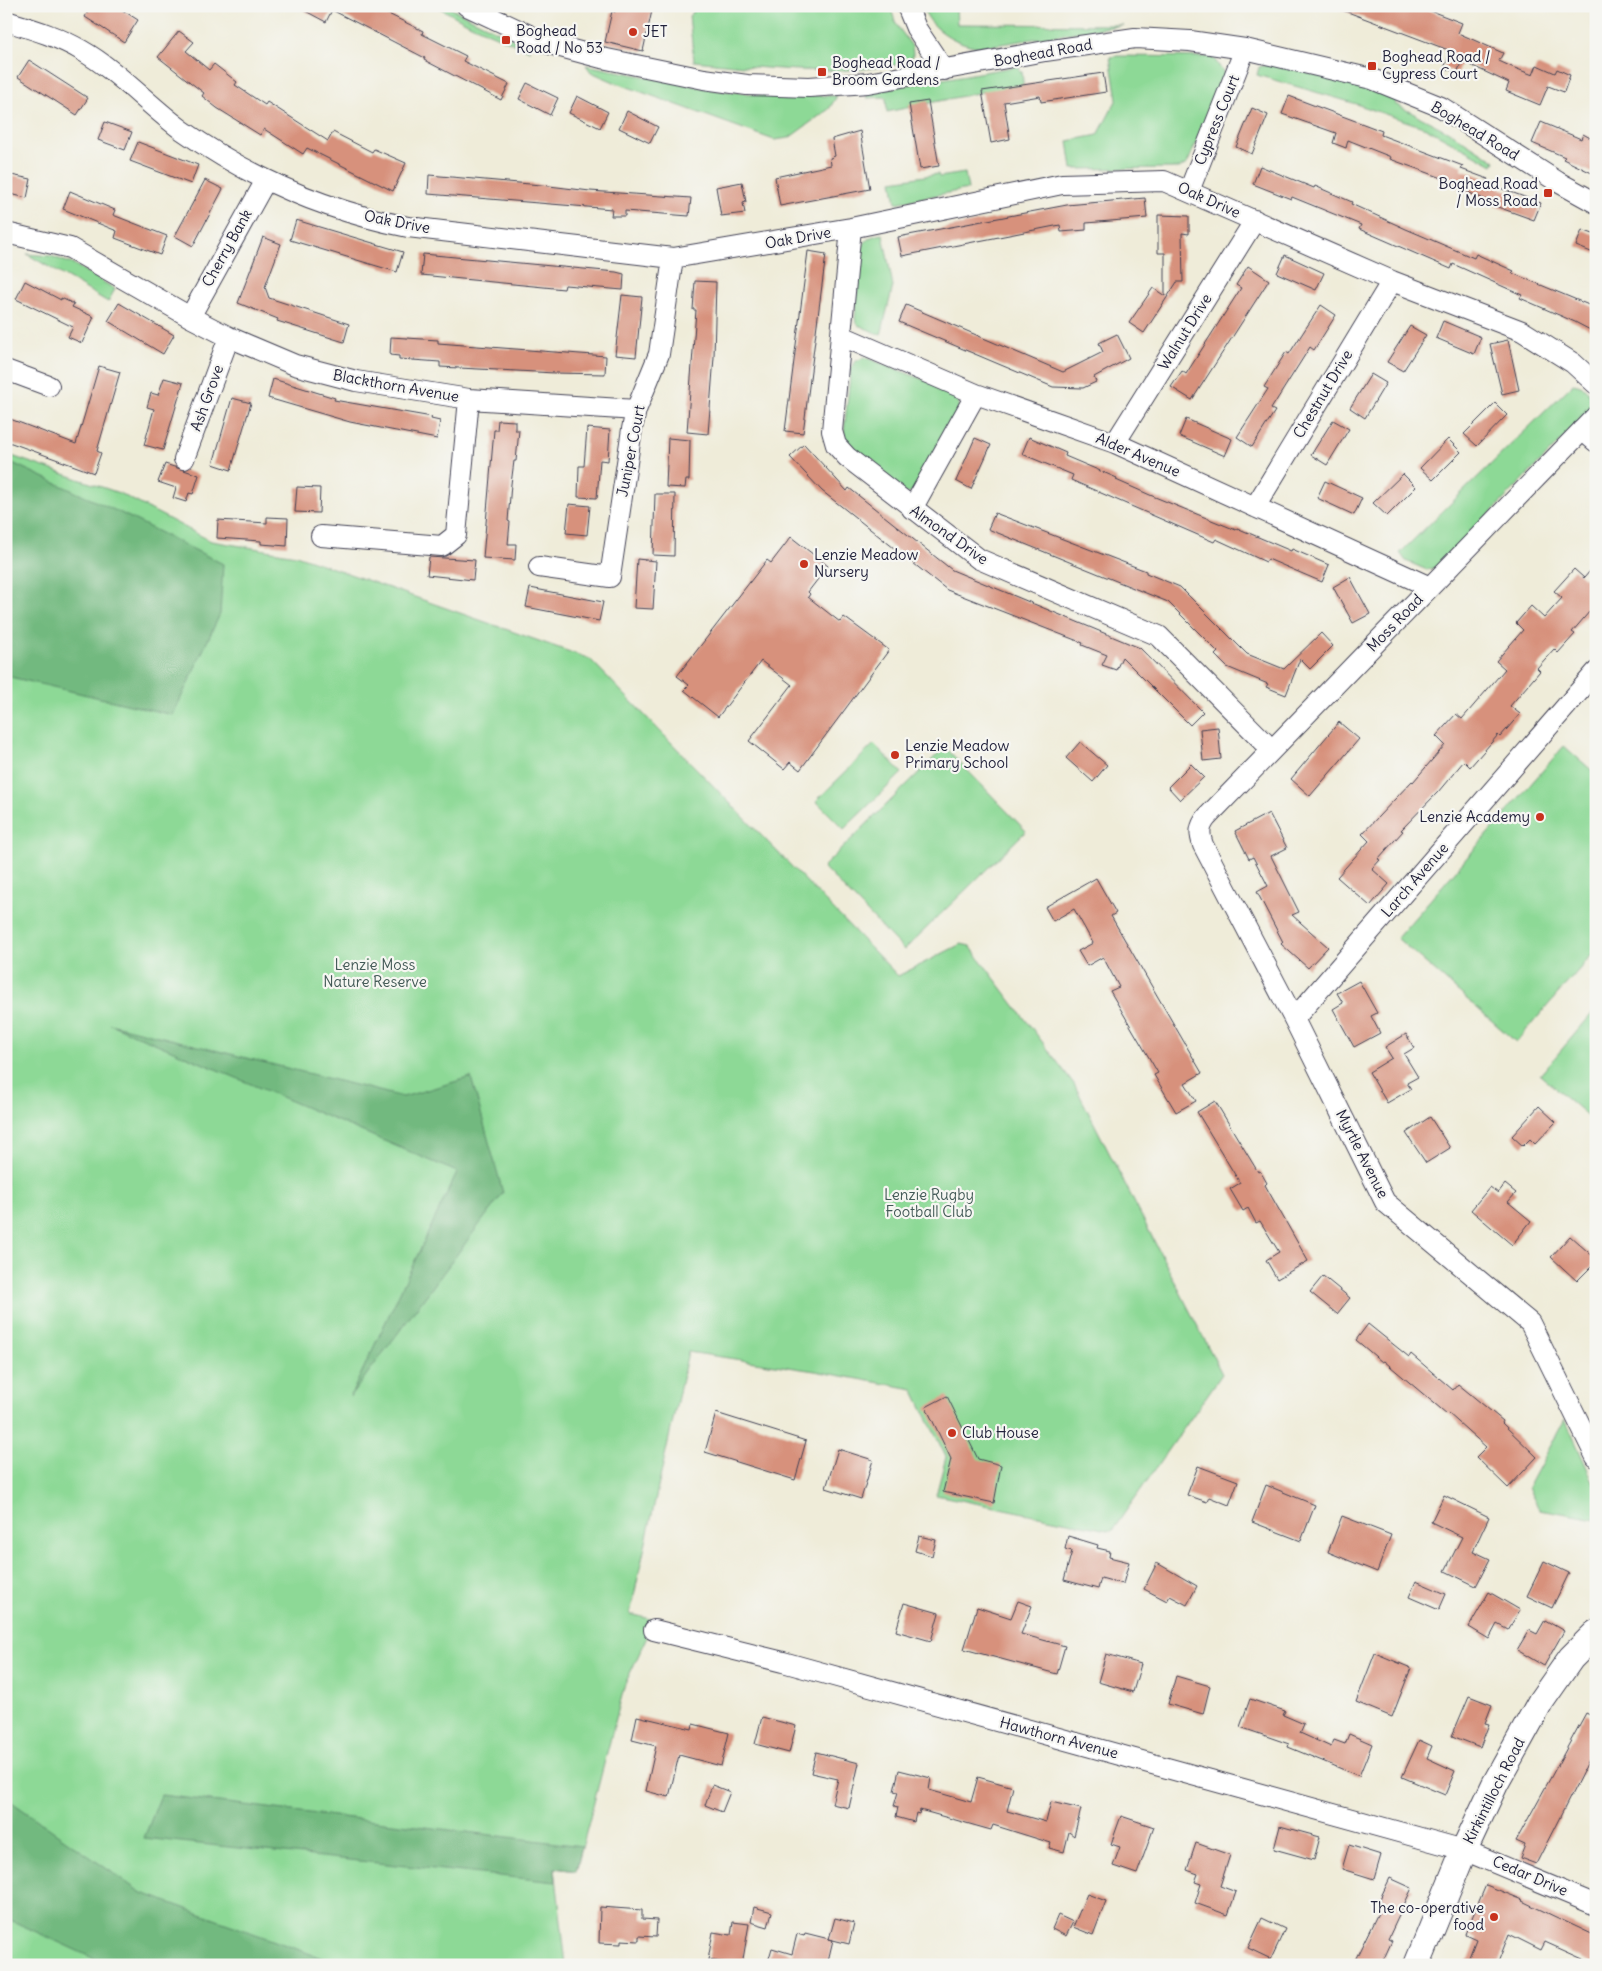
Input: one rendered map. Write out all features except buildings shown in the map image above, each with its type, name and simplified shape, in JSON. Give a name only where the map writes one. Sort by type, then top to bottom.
[{"type":"main road","name":"Kirkintilloch Road","points":[[1416,1965],[1464,1850],[1495,1784],[1541,1701],[1571,1658],[1596,1633]]},
{"type":"street","name":"Boghead Road","points":[[467,6],[546,43],[611,60],[738,84],[809,87],[868,83],[1045,51],[1135,38],[1190,41],[1244,49],[1372,79],[1441,108],[1558,182],[1596,203]]},
{"type":"street","points":[[906,6],[916,28],[944,70]]},
{"type":"street","name":"Oak Drive","points":[[6,21],[49,34],[82,50],[122,80],[183,131],[266,180],[322,204],[379,221],[673,258],[851,228],[1062,184],[1164,181],[1392,281],[1522,331],[1573,363],[1596,384]]},
{"type":"street","name":"Cypress Court","points":[[1189,191],[1244,49]]},
{"type":"street","name":"Cherry Bank","points":[[190,318],[202,292],[266,180]]},
{"type":"street","name":"Walnut Drive","points":[[1115,443],[1255,220]]},
{"type":"street","name":"Almond Drive","points":[[851,228],[832,431],[836,445],[847,458],[979,559],[1159,636],[1271,749]]},
{"type":"street","name":"Blackthorn Avenue","points":[[6,233],[70,248],[190,318],[295,365],[356,381],[469,399],[636,410]]},
{"type":"street","name":"Juniper Court","points":[[539,567],[610,577],[636,410],[659,354],[673,258]]},
{"type":"street","name":"Chestnut Drive","points":[[1255,508],[1392,281]]},
{"type":"street","name":"Alder Avenue","points":[[842,336],[976,394],[1115,443],[1430,587]]},
{"type":"street","name":"Ash Grove","points":[[184,459],[229,337]]},
{"type":"street","points":[[6,370],[49,386]]},
{"type":"street","points":[[912,509],[976,394]]},
{"type":"street","points":[[321,536],[442,546],[456,535],[469,399]]},
{"type":"street","name":"Moss Road","points":[[1199,833],[1200,825],[1207,816],[1271,749],[1430,587],[1591,429]]},
{"type":"street","name":"Larch Avenue","points":[[1294,1019],[1596,672]]},
{"type":"street","name":"Myrtle Avenue","points":[[1199,833],[1203,845],[1294,1019],[1385,1202],[1530,1323],[1596,1457]]},
{"type":"street","name":"Hawthorn Avenue","points":[[654,1630],[783,1662],[1464,1850]]},
{"type":"street","name":"Cedar Drive","points":[[1464,1850],[1596,1905]]},
{"type":"green space","points":[[436,6],[446,6],[525,45],[530,51],[471,25]]},
{"type":"green space","points":[[698,6],[890,6],[896,24],[912,46],[913,54],[909,62],[855,70],[828,71],[775,69],[694,61],[689,16]]},
{"type":"green space","points":[[923,6],[956,6],[957,24],[1123,25],[982,47],[955,40],[946,35],[931,22]]},
{"type":"green space","points":[[1110,57],[1213,57],[1225,75],[1187,164],[1179,168],[1072,169],[1068,141],[1098,135],[1117,99]]},
{"type":"green space","points":[[1270,64],[1354,84],[1396,99],[1395,104],[1451,133],[1495,161],[1493,165],[1426,128],[1350,102],[1257,75],[1259,67]]},
{"type":"green space","points":[[586,65],[714,90],[754,94],[837,96],[829,109],[789,138],[774,140],[614,82],[591,72]]},
{"type":"green space","points":[[1019,66],[1020,72],[1022,72],[1024,91],[982,92],[887,112],[886,97],[867,98],[867,92]]},
{"type":"green space","points":[[965,173],[968,189],[896,203],[892,181],[938,174],[939,177]]},
{"type":"green space","points":[[883,234],[893,286],[881,335],[858,325],[855,319],[861,250],[869,238]]},
{"type":"green space","points":[[27,254],[51,256],[75,265],[115,289],[108,302]]},
{"type":"green space","points":[[864,357],[951,390],[959,401],[958,413],[914,491],[905,494],[851,452],[845,441],[844,431],[851,368],[855,362]]},
{"type":"green space","points":[[1573,384],[1586,389],[1591,410],[1439,566],[1427,570],[1406,561],[1400,553]]},
{"type":"green space","name":"Lenzie Moss Nature Reserve","points":[[6,454],[119,493],[211,541],[296,555],[590,659],[898,976],[961,944],[970,946],[1074,1084],[1222,1374],[1112,1531],[936,1495],[946,1457],[913,1389],[815,1371],[688,1352],[630,1614],[655,1620],[625,1684],[576,1871],[555,1868],[566,1965],[6,1965]]},
{"type":"green space","points":[[6,460],[123,514],[223,564],[220,614],[173,715],[6,676]]},
{"type":"green space","points":[[874,744],[902,773],[844,829],[816,801]]},
{"type":"green space","points":[[1564,746],[1596,774],[1596,950],[1516,1042],[1397,938]]},
{"type":"green space","points":[[945,747],[1026,831],[904,950],[823,867]]},
{"type":"green space","points":[[1596,1009],[1596,1123],[1540,1075]]},
{"type":"green space","points":[[110,1024],[403,1097],[471,1077],[503,1193],[350,1397],[457,1172]]},
{"type":"green space","points":[[1565,1419],[1596,1488],[1596,1519],[1539,1509],[1528,1488]]},
{"type":"green space","points":[[161,1795],[582,1846],[576,1871],[555,1868],[556,1882],[144,1838]]},
{"type":"green space","points":[[6,1798],[140,1892],[341,1965],[108,1965],[6,1918]]},
{"type":"place","name":"JET","points":[[633,32]]},
{"type":"place","name":"Boghead Road / No 53","points":[[506,40]]},
{"type":"place","name":"Boghead Road / Cypress Court","points":[[1372,66]]},
{"type":"place","name":"Boghead Road / Broom Gardens","points":[[822,72]]},
{"type":"place","name":"Boghead Road / Moss Road","points":[[1548,193]]},
{"type":"place","name":"Lenzie Meadow Nursery","points":[[804,564]]},
{"type":"place","name":"Lenzie Meadow Primary School","points":[[895,755]]},
{"type":"place","name":"Lenzie Academy","points":[[1540,817]]},
{"type":"place","name":"Club House","points":[[952,1433]]},
{"type":"place","name":"The co-operative food","points":[[1494,1917]]},
{"type":"park label","name":"Lenzie Rugby Football Club","points":[[929,1204]]}]
